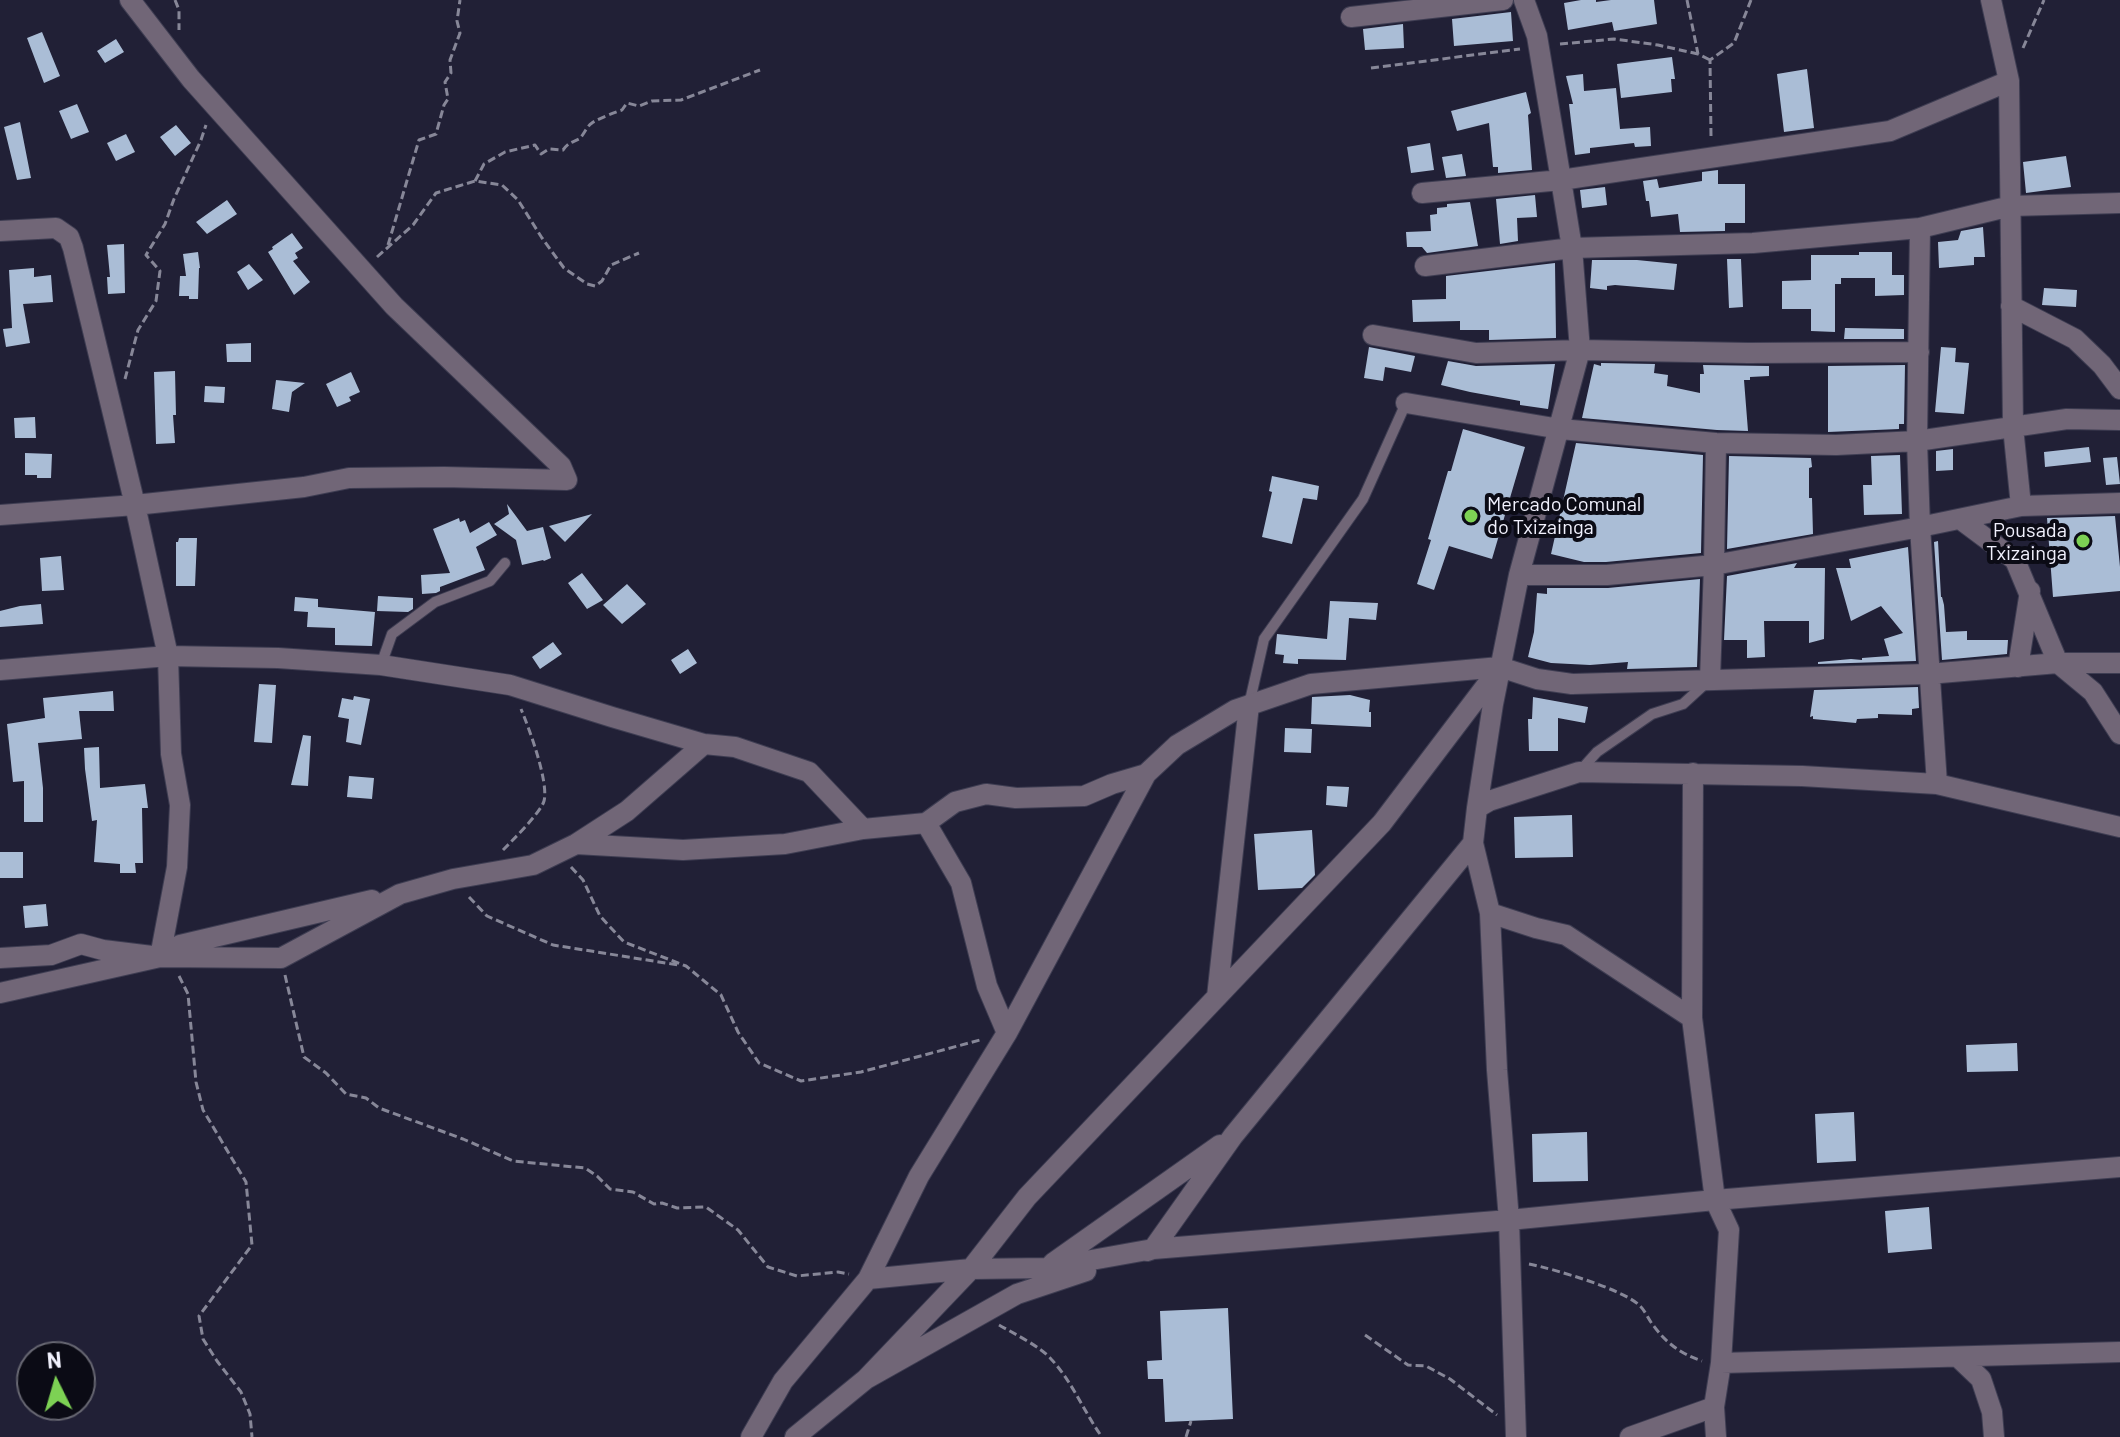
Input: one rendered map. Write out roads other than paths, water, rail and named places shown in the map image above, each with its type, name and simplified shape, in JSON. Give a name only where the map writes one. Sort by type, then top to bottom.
[{"type":"street","points":[[0,515],[135,505],[304,487],[349,478],[567,480],[561,466],[394,306],[185,72],[130,0]]},
{"type":"street","points":[[1351,17],[1503,0]]},
{"type":"street","points":[[1520,1434],[1490,913],[1473,843],[1500,667],[1519,575],[1580,350],[1572,248],[1537,36],[1524,0]]},
{"type":"street","points":[[1991,0],[2009,81],[2013,427],[2021,506]]},
{"type":"street","points":[[1422,193],[1561,180],[1890,131],[2009,81]]},
{"type":"street","points":[[1425,266],[1572,248],[1753,243],[1920,228],[2011,206],[2120,203]]},
{"type":"street","points":[[0,231],[56,228],[69,237],[135,505],[168,656],[171,754],[180,805],[177,867],[160,957]]},
{"type":"street","points":[[1920,228],[1917,441],[1928,674],[1937,784]]},
{"type":"street","points":[[2011,306],[2075,339],[2102,365],[2120,389]]},
{"type":"street","points":[[1373,335],[1476,353],[1580,350],[1919,352]]},
{"type":"street","points":[[1406,403],[1560,429],[1716,443],[1836,445],[1917,441],[2067,419],[2120,420]]},
{"type":"street","points":[[1710,679],[1716,443]]},
{"type":"street","points":[[1519,575],[1607,575],[1714,565],[2021,506],[2120,503]]},
{"type":"street","points":[[1960,519],[2015,560],[2058,663],[2093,692],[2120,734]]},
{"type":"street","points":[[2018,667],[2030,591]]},
{"type":"street","points":[[0,670],[168,656],[278,658],[381,665],[510,685],[704,744],[735,747],[809,772],[863,829]]},
{"type":"street","points":[[751,1437],[783,1381],[868,1279],[919,1176],[1007,1033],[1146,774],[1177,745],[1235,710],[1311,684],[1500,667],[1537,679],[1572,684],[1928,674],[2058,663],[2120,663]]},
{"type":"street","points":[[795,1437],[866,1379],[971,1269],[1027,1197],[1382,823],[1500,667]]},
{"type":"street","points":[[1217,997],[1249,705]]},
{"type":"street","points":[[0,993],[160,957],[180,945],[453,879],[533,865],[627,811],[704,744]]},
{"type":"street","points":[[1477,808],[1489,801],[1579,772],[1693,773],[1937,784],[2120,827]]},
{"type":"street","points":[[1693,773],[1692,1018],[1715,1200],[1729,1230],[1721,1363],[1714,1407],[1716,1437]]},
{"type":"street","points":[[566,848],[683,850],[785,844],[863,829],[926,823],[955,802],[986,794],[1028,798],[1084,796],[1146,774]]},
{"type":"street","points":[[926,823],[961,883],[987,986],[1007,1033]]},
{"type":"street","points":[[1017,1294],[1153,1249],[1233,1136],[1473,843]]},
{"type":"street","points":[[0,958],[51,955],[81,944],[160,957],[281,958],[400,894]]},
{"type":"street","points":[[1490,913],[1566,935],[1692,1018]]},
{"type":"street","points":[[866,1379],[1017,1294],[1047,1268],[1233,1136]]},
{"type":"street","points":[[868,1279],[971,1269],[1047,1268],[1153,1249],[2120,1167]]},
{"type":"street","points":[[1721,1363],[2115,1354]]},
{"type":"street","points":[[1959,1358],[1981,1379],[1992,1412],[1994,1437]]},
{"type":"street","points":[[1630,1437],[1714,1407]]},
{"type":"lane","points":[[1249,705],[1264,639],[1363,499],[1406,403]]},
{"type":"lane","points":[[381,665],[392,634],[435,602],[490,581],[505,563]]},
{"type":"lane","points":[[1579,772],[1597,752],[1652,714],[1683,704],[1710,679]]},
{"type":"place","name":"Mercado Comunal do Txizainga","points":[[1471,516]]},
{"type":"place","name":"Pousada Txizainga","points":[[2083,541]]}]
